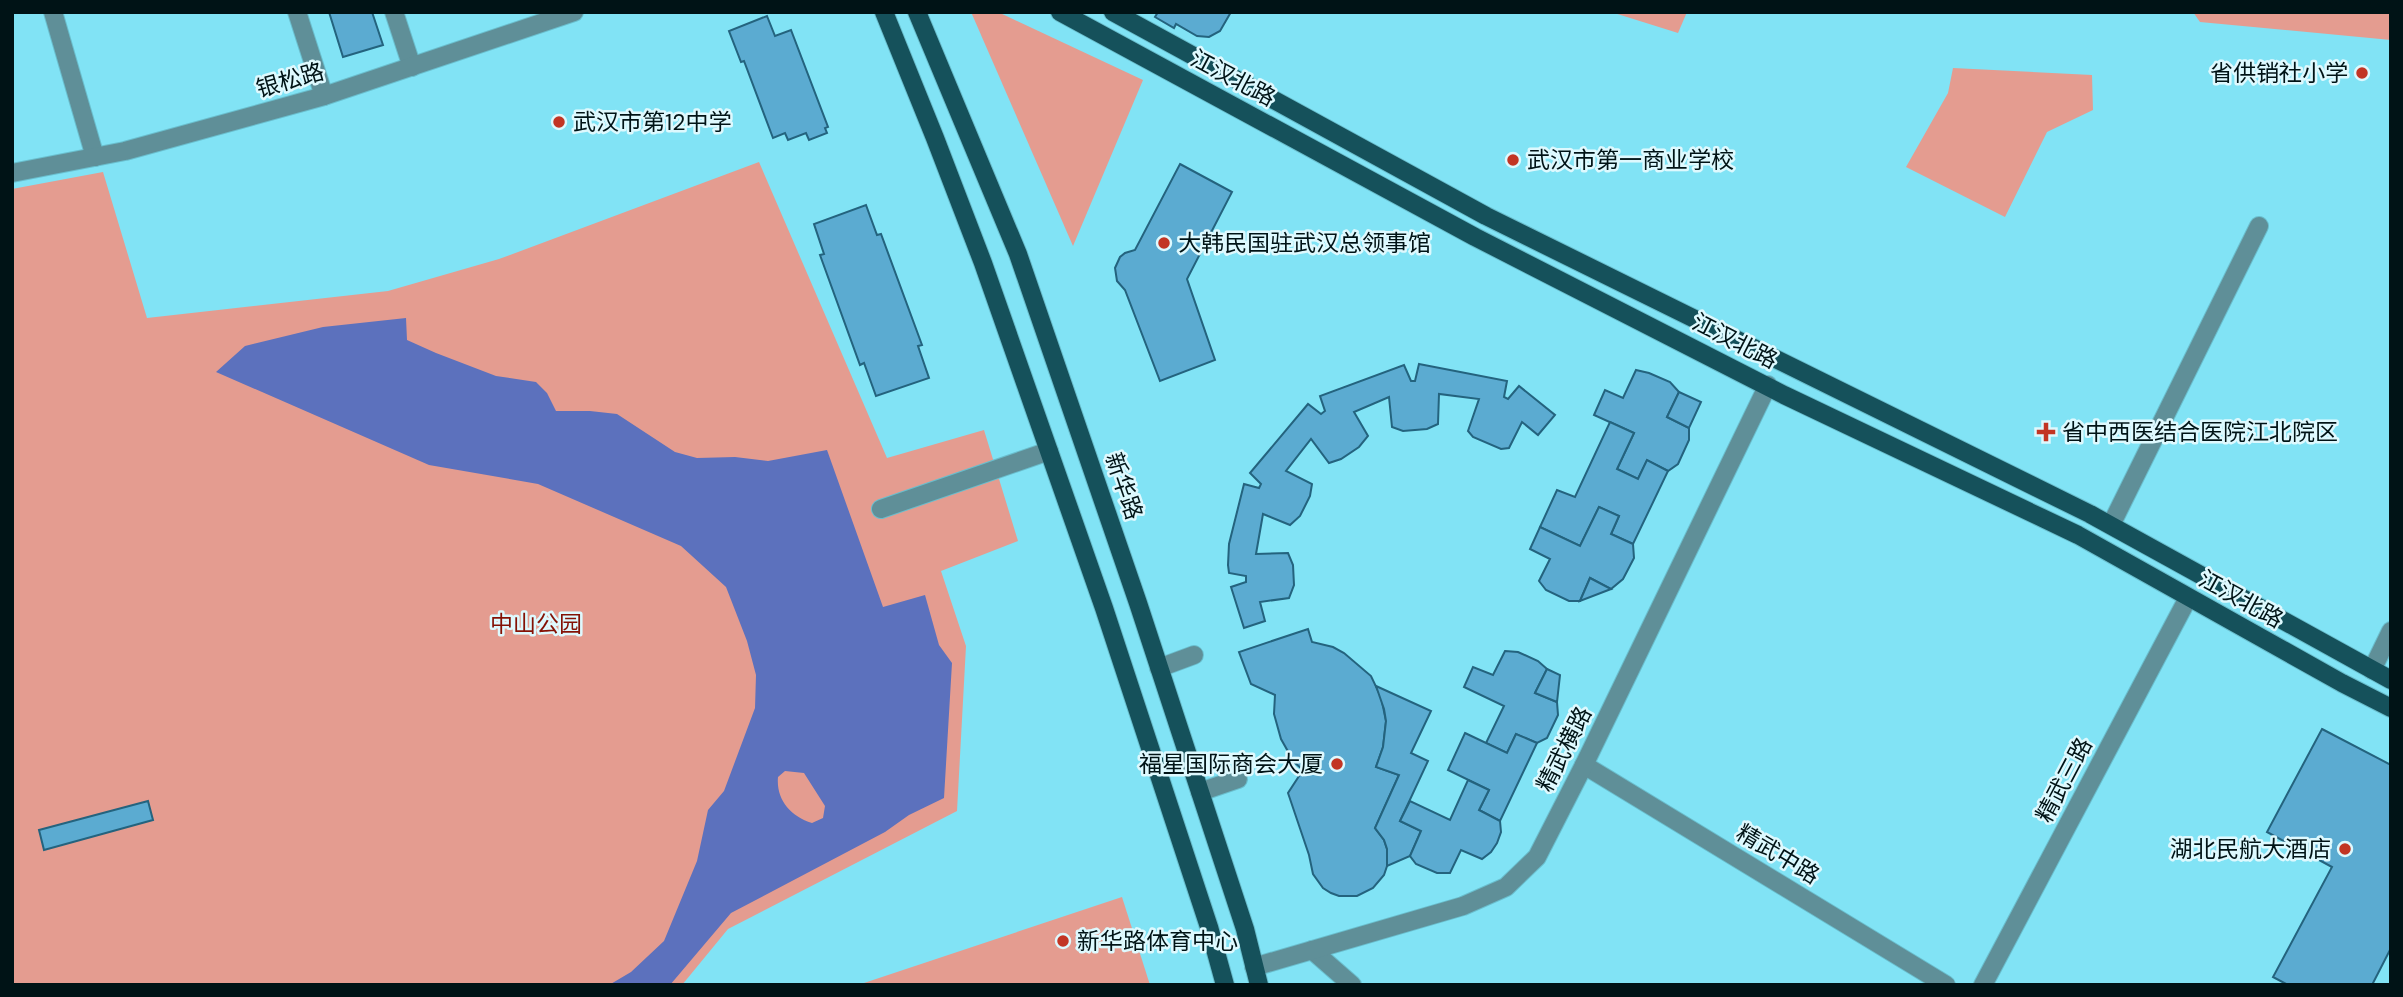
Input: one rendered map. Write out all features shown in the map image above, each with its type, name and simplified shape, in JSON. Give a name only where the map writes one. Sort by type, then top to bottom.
[{"type":"main road","points":[[884,12],[936,138],[983,263],[1049,451],[1188,861],[1225,985]]},
{"type":"main road","name":"新华路","points":[[917,12],[1018,254],[1200,792],[1245,929],[1256,976]]},
{"type":"main road","name":"江汉北路","points":[[1059,12],[1475,237],[1768,384],[1784,395],[2078,535],[2391,708]]},
{"type":"main road","name":"江汉北路","points":[[1113,12],[1486,216],[2110,526],[2391,680]]},
{"type":"street","points":[[53,12],[95,157]]},
{"type":"street","points":[[297,12],[324,96]]},
{"type":"street","points":[[394,12],[412,67]]},
{"type":"street","name":"银松路","points":[[12,173],[125,151],[324,96],[574,12]]},
{"type":"street","points":[[2110,526],[2259,226]]},
{"type":"street","name":"精武横路","points":[[1256,976],[1312,950],[1463,906],[1506,887],[1537,857],[1768,384]]},
{"type":"street","points":[[881,509],[1049,451]]},
{"type":"street","name":"精武三路","points":[[1983,985],[2188,597]]},
{"type":"street","points":[[2372,670],[2391,631]]},
{"type":"street","points":[[1159,668],[1194,656]]},
{"type":"street","name":"精武中路","points":[[1584,765],[1946,985]]},
{"type":"street","points":[[1200,792],[1238,779]]},
{"type":"street","points":[[1312,950],[1352,985]]},
{"type":"green space","points":[[971,12],[998,12],[1143,80],[1073,246]]},
{"type":"green space","points":[[1611,12],[1687,12],[1678,33]]},
{"type":"green space","points":[[2193,12],[2391,12],[2391,40],[2200,22]]},
{"type":"green space","points":[[1953,68],[2092,75],[2093,110],[2047,132],[2005,217],[1906,167],[1948,93]]},
{"type":"green space","name":"中山公园","points":[[759,162],[887,458],[984,430],[1018,541],[941,571],[966,646],[957,811],[728,929],[682,985],[12,985],[12,189],[103,172],[147,318],[388,291],[499,259]]},
{"type":"green space","name":"新华路体育中心","points":[[1122,897],[1150,985],[858,985]]},
{"type":"water","points":[[406,318],[407,340],[496,376],[536,382],[547,393],[556,411],[617,414],[675,452],[697,458],[735,457],[768,461],[827,450],[883,607],[925,595],[939,645],[952,663],[944,798],[731,913],[670,985],[609,985],[631,972],[664,941],[697,861],[708,810],[724,791],[755,708],[756,675],[747,641],[726,587],[681,546],[538,484],[429,465],[216,372],[245,346],[323,327]],"holes":[[[785,771],[804,773],[825,806],[823,818],[812,823],[791,811],[779,792],[778,777]]]},
{"type":"building","points":[[329,12],[372,12],[383,45],[343,57]]},
{"type":"building","points":[[1158,12],[1231,12],[1220,31],[1209,37],[1197,36],[1176,24],[1174,28],[1155,17]]},
{"type":"building","points":[[767,16],[775,36],[791,30],[828,127],[825,128],[827,133],[809,140],[806,133],[788,140],[785,133],[773,138],[744,61],[741,62],[729,31]]},
{"type":"building","points":[[1180,164],[1232,192],[1187,279],[1215,360],[1160,381],[1125,290],[1117,281],[1115,268],[1120,257],[1135,250]]},
{"type":"building","points":[[866,205],[877,235],[881,234],[922,345],[918,346],[929,378],[876,396],[864,363],[860,365],[820,255],[824,254],[814,224]]},
{"type":"building","points":[[1419,364],[1507,381],[1504,397],[1508,399],[1519,386],[1555,415],[1538,435],[1522,422],[1509,448],[1501,449],[1473,437],[1468,431],[1479,399],[1439,394],[1438,424],[1427,429],[1403,431],[1392,427],[1389,397],[1354,412],[1368,436],[1359,447],[1341,459],[1329,463],[1311,439],[1286,471],[1312,484],[1310,496],[1300,516],[1290,525],[1263,514],[1256,554],[1288,553],[1293,565],[1294,585],[1289,598],[1260,602],[1265,621],[1244,628],[1231,587],[1246,582],[1246,576],[1229,573],[1228,565],[1229,544],[1244,484],[1259,488],[1261,484],[1250,473],[1308,404],[1321,414],[1325,411],[1320,396],[1404,365],[1411,381],[1415,381]]},
{"type":"building","points":[[1636,370],[1670,382],[1679,392],[1667,417],[1689,428],[1689,440],[1678,464],[1668,471],[1647,460],[1638,479],[1617,469],[1634,433],[1594,415],[1605,390],[1623,398]]},
{"type":"building","points":[[1679,392],[1701,402],[1689,428],[1667,417]]},
{"type":"building","points":[[1610,422],[1634,433],[1617,469],[1638,479],[1647,460],[1668,471],[1633,544],[1611,534],[1619,516],[1599,507],[1580,546],[1540,527],[1557,490],[1575,497]]},
{"type":"building","points":[[1599,507],[1619,516],[1611,534],[1633,544],[1634,558],[1623,579],[1611,589],[1590,578],[1580,601],[1569,601],[1546,590],[1539,581],[1550,559],[1530,549],[1540,527],[1580,546]]},
{"type":"building","points":[[1590,578],[1611,589],[1580,601]]},
{"type":"building","name":"福星国际商会大厦","points":[[1308,629],[1312,642],[1344,653],[1371,676],[1381,697],[1386,721],[1383,747],[1376,767],[1399,775],[1375,828],[1387,849],[1384,875],[1373,888],[1357,896],[1331,893],[1323,888],[1313,874],[1288,793],[1303,770],[1294,762],[1281,739],[1274,714],[1275,695],[1251,684],[1239,652]]},
{"type":"building","points":[[1505,651],[1518,652],[1538,661],[1547,669],[1535,693],[1557,702],[1558,715],[1547,738],[1537,743],[1516,734],[1507,753],[1486,743],[1504,706],[1464,687],[1473,667],[1493,675]]},
{"type":"building","points":[[1547,669],[1560,675],[1557,702],[1535,693]]},
{"type":"building","points":[[1376,686],[1431,711],[1411,753],[1428,761],[1400,821],[1421,831],[1410,856],[1387,866],[1387,849],[1375,828],[1399,775],[1376,767],[1383,747],[1386,721]]},
{"type":"building","name":"湖北民航大酒店","points":[[2322,729],[2391,765],[2391,948],[2372,985],[2288,985],[2273,977],[2332,867],[2267,832]]},
{"type":"building","points":[[1465,733],[1507,753],[1516,734],[1537,743],[1500,821],[1479,810],[1489,790],[1448,770]]},
{"type":"building","points":[[1468,780],[1489,790],[1479,810],[1500,821],[1501,832],[1497,843],[1482,859],[1461,850],[1450,873],[1437,873],[1416,864],[1410,856],[1421,831],[1400,821],[1410,801],[1450,820]]},
{"type":"building","points":[[148,801],[153,820],[44,850],[39,830]]},
{"type":"place","name":"省供销社小学","points":[[2362,73]]},
{"type":"place","name":"武汉市第12中学","points":[[559,122]]},
{"type":"place","name":"武汉市第一商业学校","points":[[1513,160]]},
{"type":"place","name":"大韩民国驻武汉总领事馆","points":[[1164,243]]},
{"type":"place","name":"省中西医结合医院江北院区","points":[[2046,432]]},
{"type":"place","name":"福星国际商会大厦","points":[[1337,764]]},
{"type":"place","name":"湖北民航大酒店","points":[[2345,849]]},
{"type":"place","name":"新华路体育中心","points":[[1063,941]]}]
